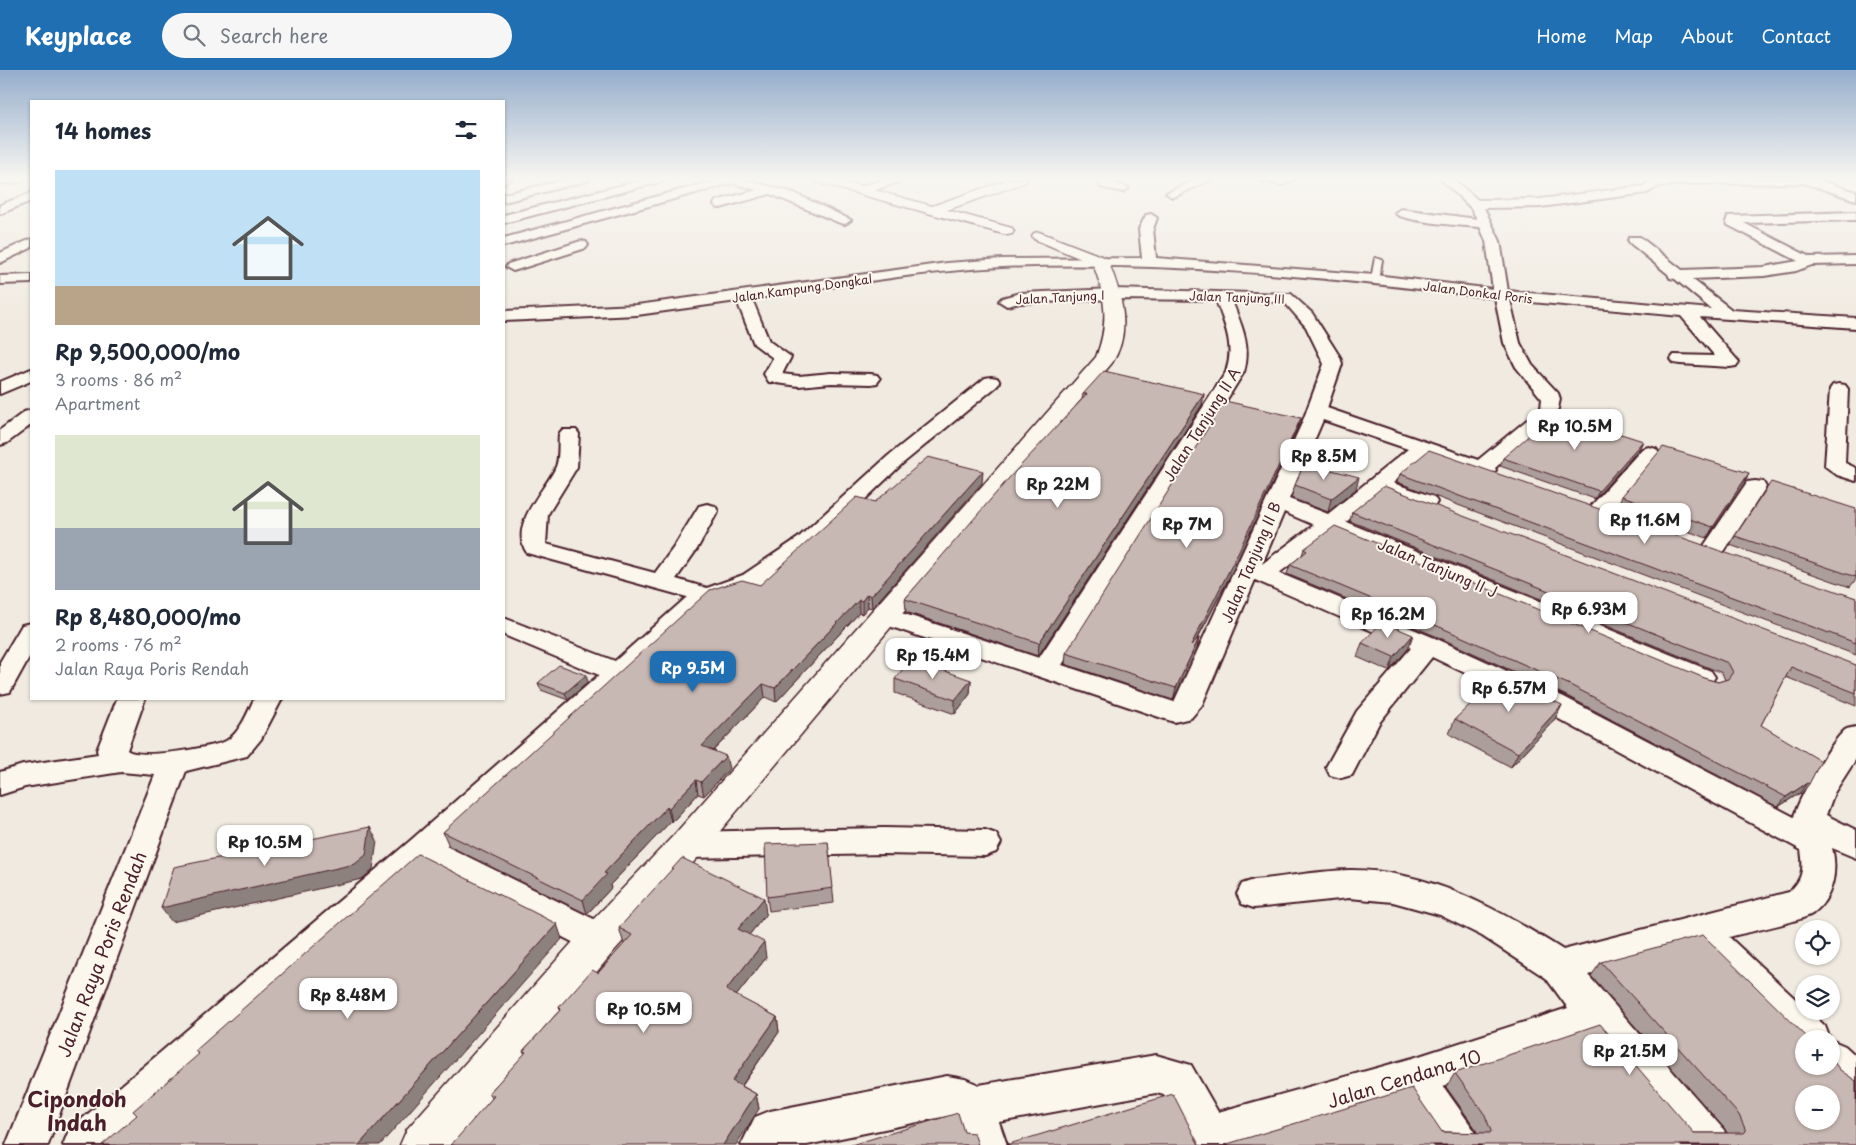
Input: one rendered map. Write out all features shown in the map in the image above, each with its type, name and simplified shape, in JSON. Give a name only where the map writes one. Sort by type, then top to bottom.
[{"type":"street","points":[[505,242],[551,229]]},
{"type":"street","points":[[423,1145],[600,938],[687,845],[1012,464],[1104,376],[1105,359],[1112,341],[1115,325],[1114,294],[1100,261],[1030,230],[1022,238],[1001,229]]},
{"type":"street","points":[[1146,229],[1149,262]]},
{"type":"street","points":[[1482,468],[1550,409],[1549,393],[1525,366],[1512,343],[1498,279],[1494,241],[1488,229]]},
{"type":"street","points":[[1748,229],[1808,261],[1852,261]]},
{"type":"street","points":[[1635,240],[1728,315]]},
{"type":"street","points":[[0,259],[30,244]]},
{"type":"street","points":[[509,268],[581,245]]},
{"type":"street","name":"Jalan Donkal Poris","points":[[1100,261],[1149,262],[1375,280],[1503,296],[1686,312],[1856,323]]},
{"type":"street","name":"Jalan Kampung Dongkal","points":[[505,316],[638,310],[947,267],[1002,263],[1100,261]]},
{"type":"street","points":[[1675,274],[1762,270],[1801,266],[1808,261]]},
{"type":"street","points":[[509,268],[548,270]]},
{"type":"street","points":[[0,280],[30,278]]},
{"type":"street","name":"Jalan Tanjung III","points":[[1114,294],[1277,296],[1294,301],[1332,356],[1333,364],[1307,418]]},
{"type":"street","name":"Jalan Tanjung I","points":[[1007,301],[1020,298],[1114,294]]},
{"type":"street","points":[[743,296],[762,344],[782,356],[774,374],[776,378],[799,381],[831,378],[871,379]]},
{"type":"street","name":"Jalan Tanjung II A","points":[[1045,670],[1235,372],[1240,357],[1238,341],[1222,296]]},
{"type":"street","points":[[1680,359],[1730,362],[1686,312]]},
{"type":"street","points":[[0,390],[30,375]]},
{"type":"street","points":[[84,1145],[422,849],[699,600],[700,596],[752,580],[806,543],[895,460],[991,382]]},
{"type":"street","points":[[0,390],[30,387]]},
{"type":"street","points":[[1839,390],[1835,466],[1844,472],[1856,475]]},
{"type":"street","points":[[0,439],[30,417]]},
{"type":"street","points":[[1307,418],[1423,447],[1509,478]]},
{"type":"street","name":"Jalan Tanjung II B","points":[[1045,670],[1174,712],[1188,705],[1254,572],[1276,501],[1307,418]]},
{"type":"street","points":[[568,434],[567,467],[537,514],[534,536],[535,548],[697,592],[700,596]]},
{"type":"street","points":[[1254,572],[1332,522],[1423,447]]},
{"type":"street","points":[[1600,510],[1649,453]]},
{"type":"street","points":[[1377,484],[1451,512]]},
{"type":"street","points":[[1713,550],[1755,487]]},
{"type":"street","name":"Jalan Tanjung II J","points":[[1276,501],[1332,522],[1711,681]]},
{"type":"street","points":[[661,582],[686,549],[707,511]]},
{"type":"street","points":[[1254,572],[1428,645],[1554,704],[1811,831],[1856,845]]},
{"type":"street","points":[[883,615],[1045,670]]},
{"type":"street","points":[[505,626],[618,672]]},
{"type":"street","points":[[0,685],[30,633]]},
{"type":"street","points":[[1341,767],[1367,718],[1428,645]]},
{"type":"street","points":[[131,700],[112,750],[114,758],[127,765],[175,762],[237,748],[244,743],[268,700]]},
{"type":"street","points":[[1559,967],[1697,929],[1799,904],[1812,893],[1820,876],[1819,859],[1811,831],[1817,795],[1856,737]]},
{"type":"street","points":[[0,784],[23,776],[119,762]]},
{"type":"street","name":"Jalan Raya Poris Rendah","points":[[27,1145],[175,762]]},
{"type":"street","points":[[687,845],[884,841],[985,843]]},
{"type":"street","points":[[422,849],[600,938]]},
{"type":"street","points":[[1254,894],[1349,884],[1393,888],[1448,903],[1494,925],[1559,967],[1597,1016],[1709,1145]]},
{"type":"street","points":[[1697,929],[1802,1030]]},
{"type":"street","name":"Jalan Cendana 10","points":[[1212,1140],[1413,1077],[1597,1016]]},
{"type":"street","points":[[1840,1068],[1856,1083]]},
{"type":"street","points":[[973,1106],[1156,1074],[1166,1074],[1177,1079],[1212,1140]]},
{"type":"street","points":[[1413,1077],[1459,1145]]},
{"type":"street","points":[[768,1141],[947,1096],[965,1099],[973,1106],[986,1145]]},
{"type":"lane","points":[[1375,280],[1378,260]]},
{"type":"building","points":[[1104,371],[1204,394],[1039,643],[905,599],[1009,478],[1087,394],[1083,394]]},
{"type":"building","points":[[1225,401],[1301,418],[1235,559],[1191,645],[1199,638],[1176,688],[1066,653]]},
{"type":"building","points":[[1555,413],[1643,441],[1599,491],[1503,458]]},
{"type":"building","points":[[1663,447],[1749,473],[1713,527],[1622,496]]},
{"type":"building","points":[[1429,450],[1856,598],[1856,643],[1400,474]]},
{"type":"building","points":[[928,457],[983,471],[871,596],[867,594],[862,601],[859,600],[775,688],[763,684],[702,746],[726,756],[701,782],[696,780],[669,808],[667,807],[604,873],[607,874],[583,900],[443,832],[710,590],[742,580],[760,585],[857,497],[875,502]]},
{"type":"building","points":[[1304,463],[1359,477],[1331,499],[1295,485]]},
{"type":"building","points":[[1771,482],[1856,509],[1856,577],[1735,536]]},
{"type":"building","points":[[1384,486],[1856,665],[1856,693],[1791,667],[1761,725],[1821,761],[1809,784],[1807,783],[1786,797],[1570,685],[1442,628],[1290,565],[1307,551],[1304,549],[1335,526],[1707,679],[1718,682],[1728,679],[1733,672],[1728,663],[1352,512]]},
{"type":"building","points":[[1382,622],[1413,635],[1394,657],[1362,643]]},
{"type":"building","points":[[911,659],[971,680],[955,700],[895,679]]},
{"type":"building","points":[[559,665],[586,675],[565,693],[538,683]]},
{"type":"building","points":[[1501,675],[1562,705],[1518,753],[1455,719]]},
{"type":"building","points":[[370,827],[366,855],[355,864],[161,908],[174,867]]},
{"type":"building","points":[[828,842],[833,888],[767,897],[765,844]]},
{"type":"building","points":[[418,854],[557,924],[359,1145],[102,1145],[137,1115],[133,1111],[199,1054],[195,1051]]},
{"type":"building","points":[[682,858],[764,898],[738,929],[764,942],[726,990],[777,1017],[732,1081],[756,1094],[723,1145],[451,1145],[494,1096],[489,1093],[526,1052],[523,1051],[561,1009],[559,1007],[592,970],[598,973],[632,935],[619,928]]},
{"type":"building","points":[[1703,935],[1800,1030],[1795,1030],[1795,1075],[1840,1075],[1840,1070],[1856,1081],[1856,1145],[1224,1145],[1412,1088],[1442,1132],[1490,1133],[1485,1115],[1455,1073],[1600,1024],[1694,1133],[1744,1133],[1746,1131],[1739,1115],[1601,962]]},
{"type":"building","points":[[1173,1094],[1199,1145],[1006,1145]]},
{"type":"building","points":[[958,1113],[964,1132],[974,1133],[978,1145],[851,1145]]},
{"type":"district","name":"Cipondoh Indah","points":[[77,1110]]}]
